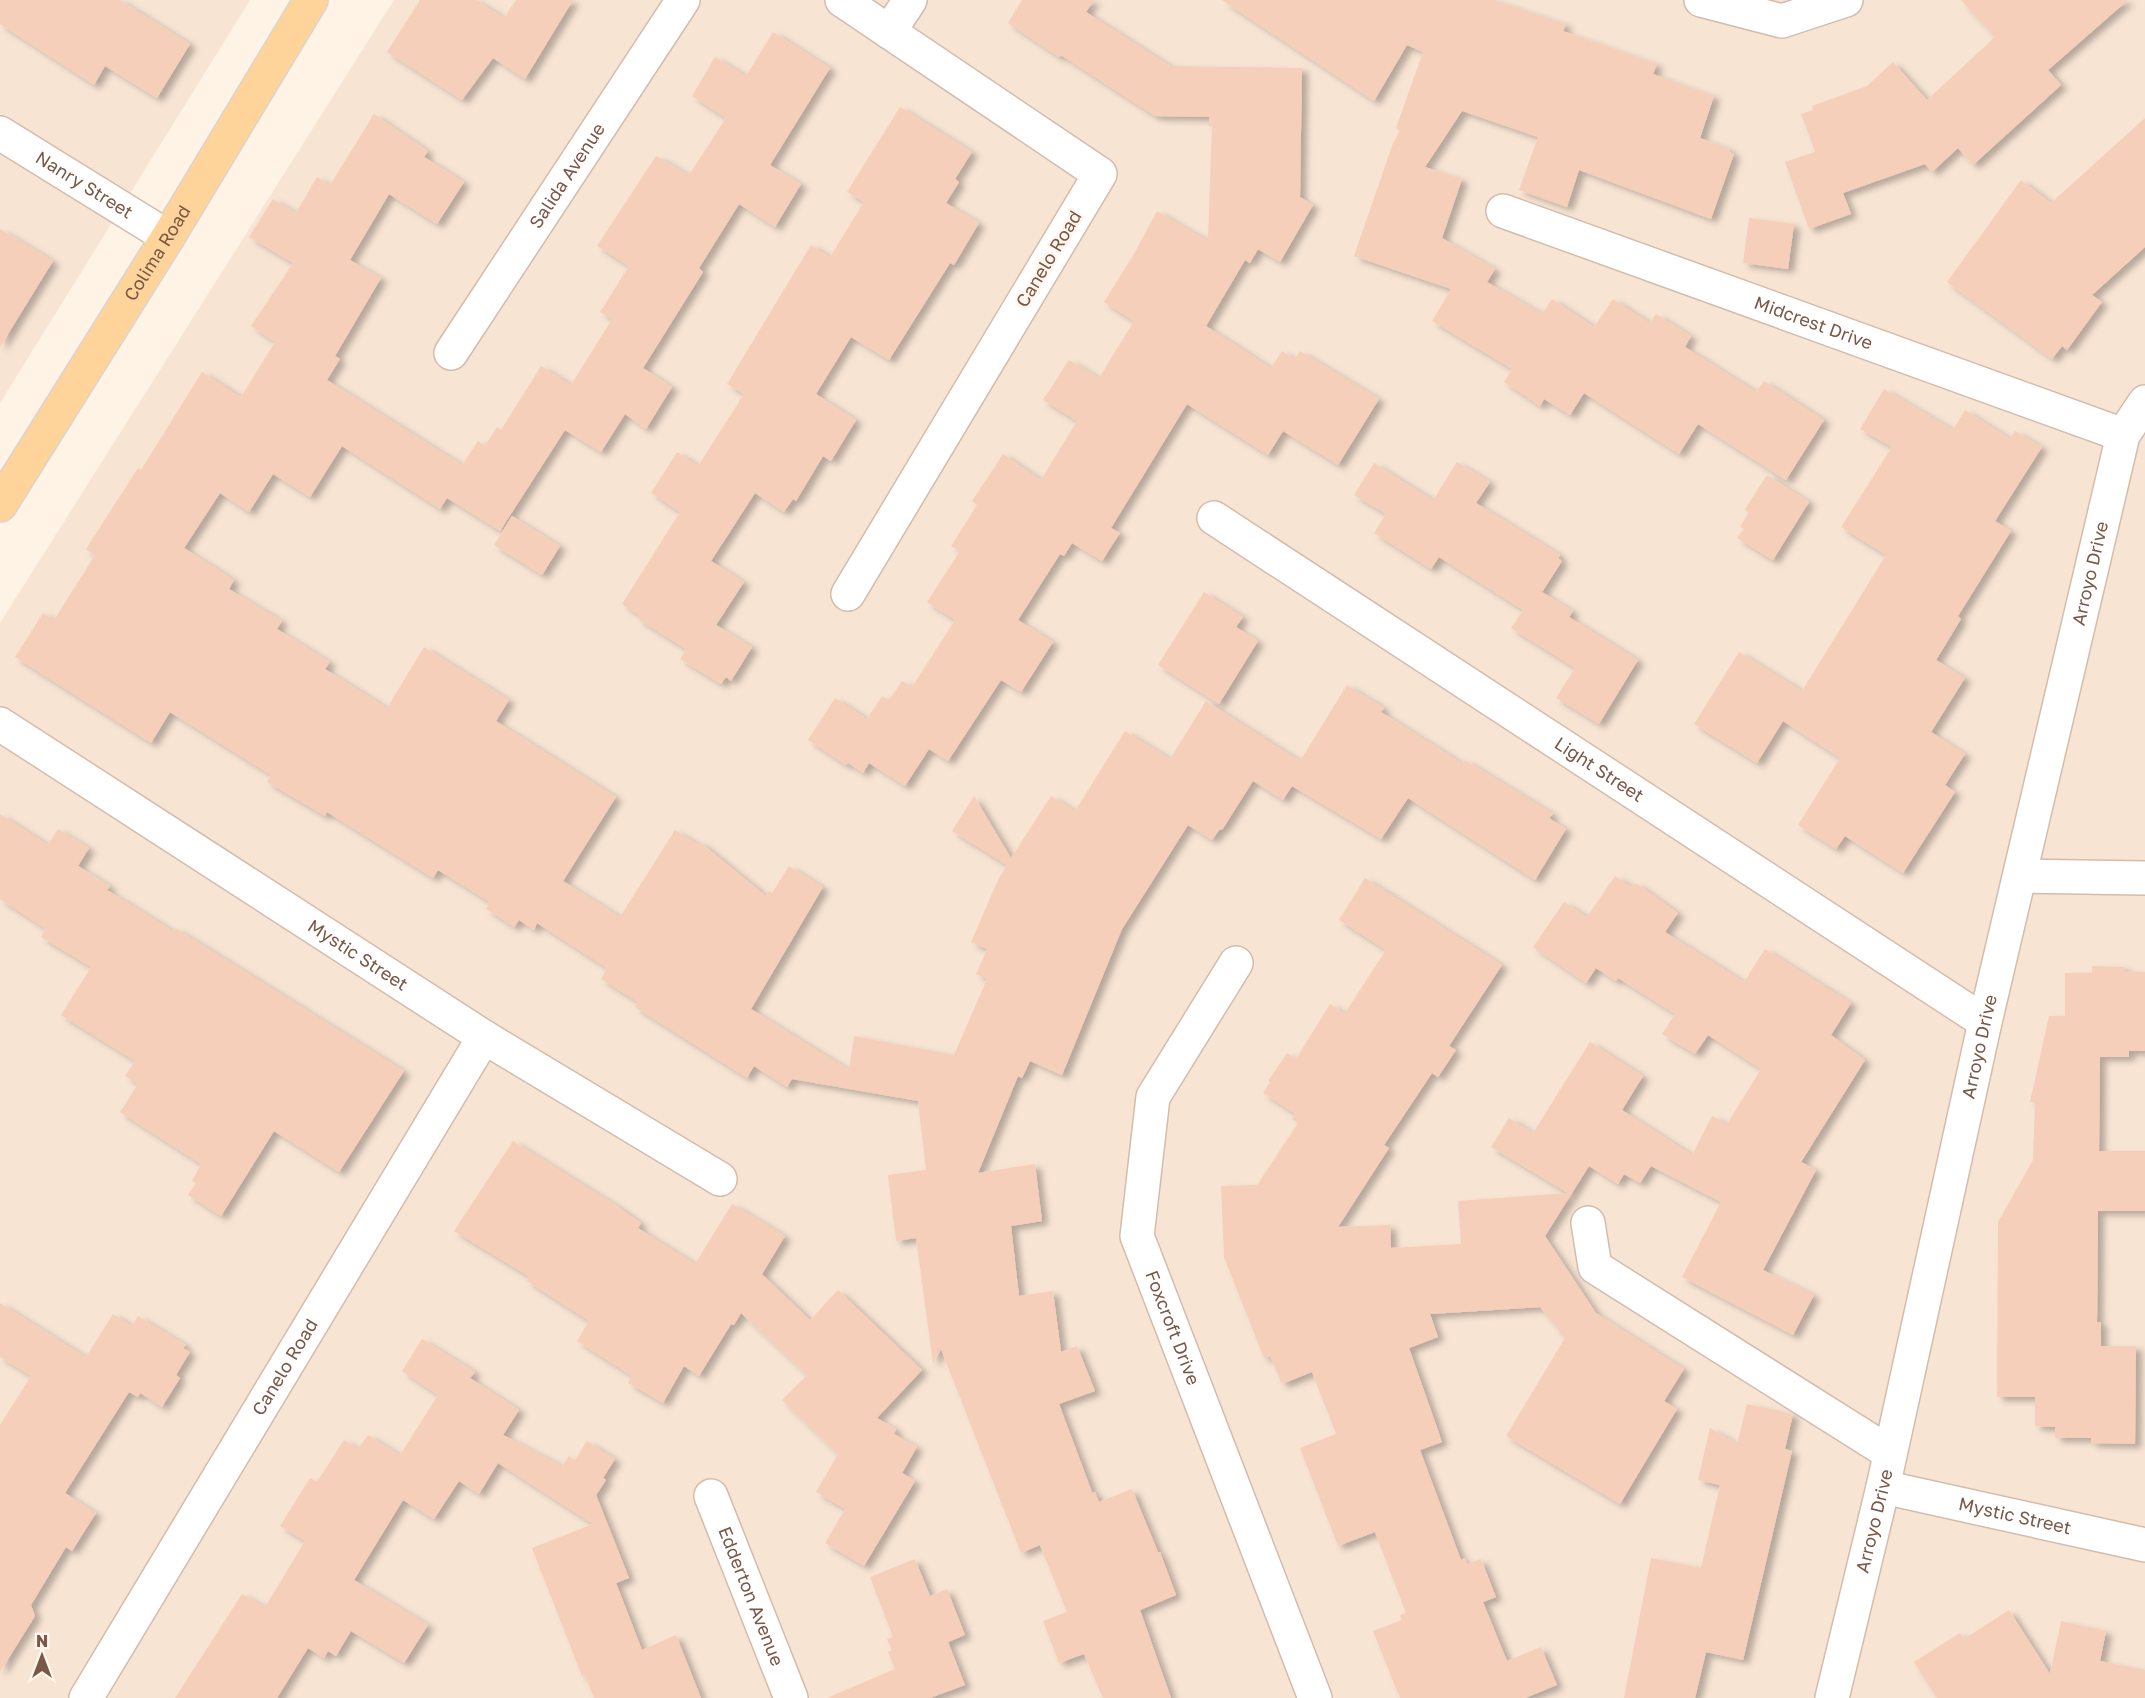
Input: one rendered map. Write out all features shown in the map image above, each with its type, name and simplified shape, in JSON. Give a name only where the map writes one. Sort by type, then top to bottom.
[{"type":"main road","name":"Colima Road","points":[[0,505],[168,237],[311,0]]},
{"type":"street","name":"Salida Avenue","points":[[450,353],[683,0]]},
{"type":"street","points":[[842,0],[889,32],[910,0]]},
{"type":"street","points":[[1701,0],[1782,21],[1846,0]]},
{"type":"street","name":"Canelo Road","points":[[848,594],[1100,174],[889,32]]},
{"type":"street","name":"Nanry Street","points":[[0,133],[168,237]]},
{"type":"street","name":"Midcrest Drive","points":[[1503,211],[2123,435]]},
{"type":"street","name":"Arroyo Drive","points":[[1832,1698],[1883,1487],[1985,1022],[2123,435],[2145,402]]},
{"type":"street","name":"Light Street","points":[[1214,518],[1985,1022]]},
{"type":"street","name":"Mystic Street","points":[[0,724],[484,1037],[720,1179]]},
{"type":"street","points":[[2020,876],[2145,878]]},
{"type":"street","name":"Foxcroft Drive","points":[[1236,963],[1152,1097],[1137,1236],[1315,1698]]},
{"type":"street","name":"Canelo Road","points":[[86,1698],[484,1037]]},
{"type":"street","points":[[1588,1223],[1595,1267],[1890,1453]]},
{"type":"street","name":"Mystic Street","points":[[1883,1487],[2145,1545]]},
{"type":"street","name":"Edderton Avenue","points":[[711,1496],[791,1698]]},
{"type":"shaded area","points":[[0,0],[250,0],[0,403]]},
{"type":"shaded area","points":[[394,0],[2145,0],[2145,1698],[0,1698],[0,623]]},
{"type":"building","points":[[0,0],[120,0],[190,44],[157,98],[105,66],[94,85],[0,24]]},
{"type":"building","points":[[420,0],[476,0],[504,18],[516,0],[573,0],[525,79],[493,58],[462,100],[387,52]]},
{"type":"building","points":[[1022,0],[1094,0],[1086,12],[1170,66],[1302,68],[1300,197],[1313,205],[1280,262],[1258,249],[1250,263],[1245,260],[1206,326],[1271,368],[1282,351],[1295,359],[1300,351],[1379,399],[1338,465],[1283,431],[1268,455],[1187,404],[1111,528],[1120,533],[1102,561],[1072,543],[1064,556],[1060,554],[1018,620],[1053,642],[1021,692],[1001,680],[948,761],[929,749],[905,786],[869,763],[863,773],[848,763],[846,765],[808,740],[835,698],[867,719],[882,696],[889,700],[902,681],[912,687],[955,620],[927,602],[960,551],[951,546],[977,505],[972,501],[1003,454],[1041,480],[1077,421],[1043,400],[1069,360],[1099,378],[1134,321],[1104,302],[1157,211],[1208,241],[1212,126],[1209,126],[1209,117],[1155,116],[1061,55],[1059,57],[1008,23]]},
{"type":"building","points":[[1222,0],[1494,0],[1566,24],[1563,31],[1657,64],[1653,74],[1714,96],[1700,138],[1730,149],[1729,152],[1734,154],[1711,219],[1579,170],[1567,207],[1519,190],[1538,137],[1462,111],[1425,167],[1462,179],[1442,238],[1495,269],[1487,282],[1542,314],[1552,299],[1594,327],[1613,299],[1650,323],[1656,314],[1691,336],[1685,347],[1756,392],[1764,381],[1824,420],[1786,480],[1698,424],[1679,454],[1584,393],[1570,415],[1544,399],[1540,406],[1504,382],[1512,369],[1432,321],[1451,289],[1354,256],[1393,143],[1400,131],[1396,128],[1423,52],[1407,45],[1374,101]]},
{"type":"building","points":[[1961,0],[2128,0],[2048,70],[2061,85],[1973,165],[1958,148],[1932,172],[1925,164],[1843,193],[1851,214],[1809,229],[1785,162],[1815,152],[1801,114],[1813,110],[1812,106],[1867,86],[1893,62],[1927,100],[1995,37]]},
{"type":"building","points":[[773,32],[830,68],[770,165],[801,184],[775,227],[739,204],[699,268],[703,272],[643,368],[672,387],[646,429],[625,414],[601,452],[565,430],[500,531],[447,498],[440,509],[342,446],[310,497],[273,474],[249,512],[220,493],[184,548],[234,580],[229,589],[282,621],[277,629],[330,662],[325,669],[387,708],[424,647],[509,700],[496,721],[616,797],[563,881],[620,917],[675,830],[698,844],[700,842],[766,896],[769,891],[772,893],[789,866],[823,887],[751,1009],[849,1070],[854,1036],[954,1055],[987,979],[976,974],[987,949],[971,942],[1007,865],[952,831],[974,796],[1011,858],[1051,796],[1075,811],[1125,731],[1170,759],[1206,701],[1300,761],[1347,685],[1384,708],[1381,712],[1463,764],[1465,760],[1553,814],[1549,818],[1566,829],[1535,880],[1408,798],[1381,839],[1292,786],[1283,800],[1253,781],[1222,830],[1220,829],[1212,840],[1188,825],[1122,929],[1062,1075],[1030,1061],[1022,1078],[1018,1076],[978,1173],[1035,1164],[1042,1221],[1011,1226],[1019,1296],[1053,1291],[1061,1352],[1077,1346],[1095,1391],[1059,1404],[1092,1492],[1095,1492],[1099,1502],[1132,1489],[1158,1552],[1160,1552],[1176,1595],[1140,1610],[1171,1698],[1103,1698],[1084,1654],[1059,1663],[1043,1621],[1067,1612],[1040,1545],[1021,1553],[941,1349],[933,1363],[916,1238],[896,1241],[888,1175],[926,1170],[918,1101],[792,1079],[787,1087],[754,1066],[747,1078],[635,1007],[638,1002],[601,979],[607,968],[537,923],[534,930],[519,920],[514,927],[486,909],[490,902],[438,870],[433,878],[327,812],[325,816],[267,782],[271,775],[170,712],[151,743],[15,657],[43,613],[54,620],[95,555],[86,549],[138,468],[141,470],[202,372],[241,397],[275,342],[251,326],[293,263],[249,237],[273,199],[296,213],[317,177],[330,185],[374,114],[428,151],[424,157],[464,182],[437,224],[389,194],[350,260],[381,278],[335,356],[340,359],[327,380],[462,465],[478,441],[485,446],[497,427],[501,430],[541,366],[571,385],[612,319],[600,312],[629,266],[597,246],[656,156],[689,175],[726,118],[692,96],[715,57],[746,76]]},
{"type":"building","points":[[900,107],[972,152],[955,179],[959,182],[946,203],[979,223],[954,265],[950,263],[889,360],[851,337],[816,394],[856,420],[831,461],[823,456],[796,501],[793,499],[784,512],[755,493],[711,561],[744,582],[716,625],[752,647],[731,681],[726,677],[721,684],[680,659],[686,649],[638,619],[640,616],[622,604],[680,512],[651,493],[677,452],[698,466],[744,394],[727,384],[811,245],[830,257],[864,202],[847,192]]},
{"type":"building","points":[[2145,118],[2145,247],[2092,295],[2102,302],[2067,350],[2062,346],[2052,359],[1947,282],[2021,180],[2051,203]]},
{"type":"building","points":[[1749,218],[1794,224],[1788,269],[1743,263]]},
{"type":"building","points":[[0,229],[53,261],[0,347]]},
{"type":"building","points":[[1884,389],[1953,430],[1965,410],[2010,439],[2015,431],[2042,447],[1995,521],[2011,531],[1958,616],[1961,619],[1936,660],[1965,678],[1931,732],[1965,754],[1945,785],[1955,792],[1903,873],[1845,836],[1836,849],[1798,825],[1840,758],[1783,721],[1757,763],[1694,724],[1739,652],[1802,691],[1886,555],[1841,527],[1892,447],[1860,429]]},
{"type":"building","points":[[1457,462],[1490,482],[1476,503],[1560,555],[1558,558],[1562,561],[1542,592],[1573,611],[1569,617],[1638,660],[1599,724],[1556,698],[1575,668],[1511,628],[1523,610],[1439,557],[1431,569],[1374,533],[1386,514],[1354,495],[1374,463],[1433,500]]},
{"type":"building","points":[[1767,475],[1809,502],[1773,560],[1737,538],[1744,529],[1740,527],[1749,512],[1745,509]]},
{"type":"building","points":[[512,516],[560,546],[542,575],[494,545]]},
{"type":"building","points":[[1204,592],[1243,617],[1236,627],[1258,641],[1219,704],[1158,665]]},
{"type":"building","points":[[0,814],[48,845],[58,829],[89,848],[78,866],[110,886],[107,890],[173,931],[175,928],[404,1071],[339,1172],[274,1131],[221,1216],[188,1195],[196,1183],[192,1181],[201,1164],[120,1112],[138,1084],[125,1076],[135,1061],[61,1015],[91,967],[41,937],[46,929],[0,899]]},
{"type":"building","points":[[1615,876],[1632,887],[1636,883],[1678,913],[1665,932],[1744,982],[1765,949],[1851,1003],[1831,1035],[1865,1060],[1801,1162],[1816,1170],[1763,1270],[1814,1295],[1793,1335],[1682,1277],[1721,1202],[1651,1166],[1640,1183],[1624,1174],[1618,1184],[1589,1166],[1545,1236],[1596,1313],[1684,1369],[1664,1401],[1677,1409],[1620,1504],[1506,1436],[1565,1338],[1540,1307],[1430,1314],[1438,1337],[1409,1348],[1442,1442],[1420,1450],[1461,1560],[1465,1558],[1467,1564],[1481,1559],[1496,1597],[1483,1602],[1507,1661],[1541,1647],[1557,1685],[1525,1698],[1400,1698],[1373,1631],[1402,1620],[1400,1615],[1406,1613],[1375,1532],[1338,1546],[1300,1448],[1336,1434],[1312,1372],[1282,1384],[1270,1356],[1264,1358],[1224,1257],[1221,1186],[1257,1185],[1298,1123],[1292,1119],[1296,1114],[1263,1093],[1270,1082],[1268,1081],[1287,1053],[1296,1059],[1330,1004],[1345,1013],[1386,950],[1339,920],[1365,878],[1502,965],[1449,1046],[1456,1050],[1438,1077],[1432,1073],[1384,1145],[1389,1148],[1338,1227],[1390,1225],[1391,1248],[1461,1244],[1458,1201],[1568,1193],[1491,1147],[1509,1118],[1533,1133],[1590,1042],[1643,1076],[1622,1110],[1692,1155],[1712,1116],[1727,1124],[1761,1069],[1708,1035],[1695,1054],[1662,1034],[1675,1014],[1618,978],[1616,981],[1596,968],[1586,983],[1533,947],[1564,902],[1587,917]]},
{"type":"building","points":[[2092,966],[2125,967],[2125,971],[2145,972],[2145,1051],[2129,1051],[2129,1057],[2100,1057],[2099,1151],[2145,1151],[2145,1211],[2098,1211],[2097,1322],[2101,1322],[2101,1346],[2136,1346],[2135,1444],[2091,1443],[2091,1438],[2055,1438],[2055,1427],[2035,1426],[2035,1397],[1997,1397],[1998,1222],[2033,1160],[2035,1102],[2030,1102],[2049,1016],[2065,1016],[2065,973],[2092,973]]},
{"type":"building","points":[[513,1141],[617,1206],[641,1223],[638,1228],[695,1264],[732,1204],[785,1236],[762,1274],[810,1320],[838,1290],[922,1370],[877,1418],[896,1429],[894,1434],[917,1447],[902,1473],[915,1481],[864,1566],[825,1543],[845,1509],[816,1492],[838,1454],[782,1400],[807,1375],[741,1313],[734,1325],[731,1324],[699,1376],[684,1366],[663,1403],[628,1383],[632,1376],[577,1341],[589,1321],[527,1281],[530,1277],[454,1231]]},
{"type":"building","points":[[0,1303],[86,1357],[113,1314],[132,1326],[138,1316],[186,1345],[183,1348],[190,1352],[176,1375],[180,1378],[162,1407],[140,1393],[138,1397],[129,1392],[65,1493],[96,1513],[72,1551],[66,1547],[31,1605],[35,1616],[0,1672],[0,1425],[31,1376],[0,1357]]},
{"type":"building","points":[[422,1339],[475,1372],[470,1378],[519,1410],[503,1435],[562,1466],[569,1456],[575,1460],[587,1441],[615,1459],[603,1478],[606,1480],[596,1495],[629,1578],[616,1583],[642,1650],[676,1635],[701,1698],[594,1698],[585,1675],[582,1676],[532,1548],[593,1524],[498,1463],[479,1494],[459,1481],[434,1519],[403,1500],[354,1580],[428,1625],[404,1663],[351,1631],[336,1656],[328,1651],[324,1658],[308,1648],[277,1698],[175,1698],[242,1594],[265,1607],[305,1541],[280,1526],[310,1478],[317,1482],[344,1440],[358,1449],[368,1435],[400,1455],[438,1395],[402,1371]]},
{"type":"building","points":[[1747,1404],[1793,1414],[1785,1449],[1792,1451],[1743,1660],[1706,1652],[1695,1698],[1624,1698],[1651,1558],[1701,1568],[1720,1485],[1698,1480],[1710,1428],[1737,1444]]},
{"type":"building","points":[[915,1559],[930,1596],[947,1589],[965,1635],[948,1642],[965,1685],[930,1698],[827,1698],[895,1669],[888,1652],[892,1650],[887,1639],[893,1637],[870,1577]]},
{"type":"building","points":[[2009,1610],[2050,1674],[2061,1621],[2106,1631],[2100,1661],[2145,1670],[2145,1698],[1937,1698],[1914,1662],[1960,1633],[1964,1639]]}]
